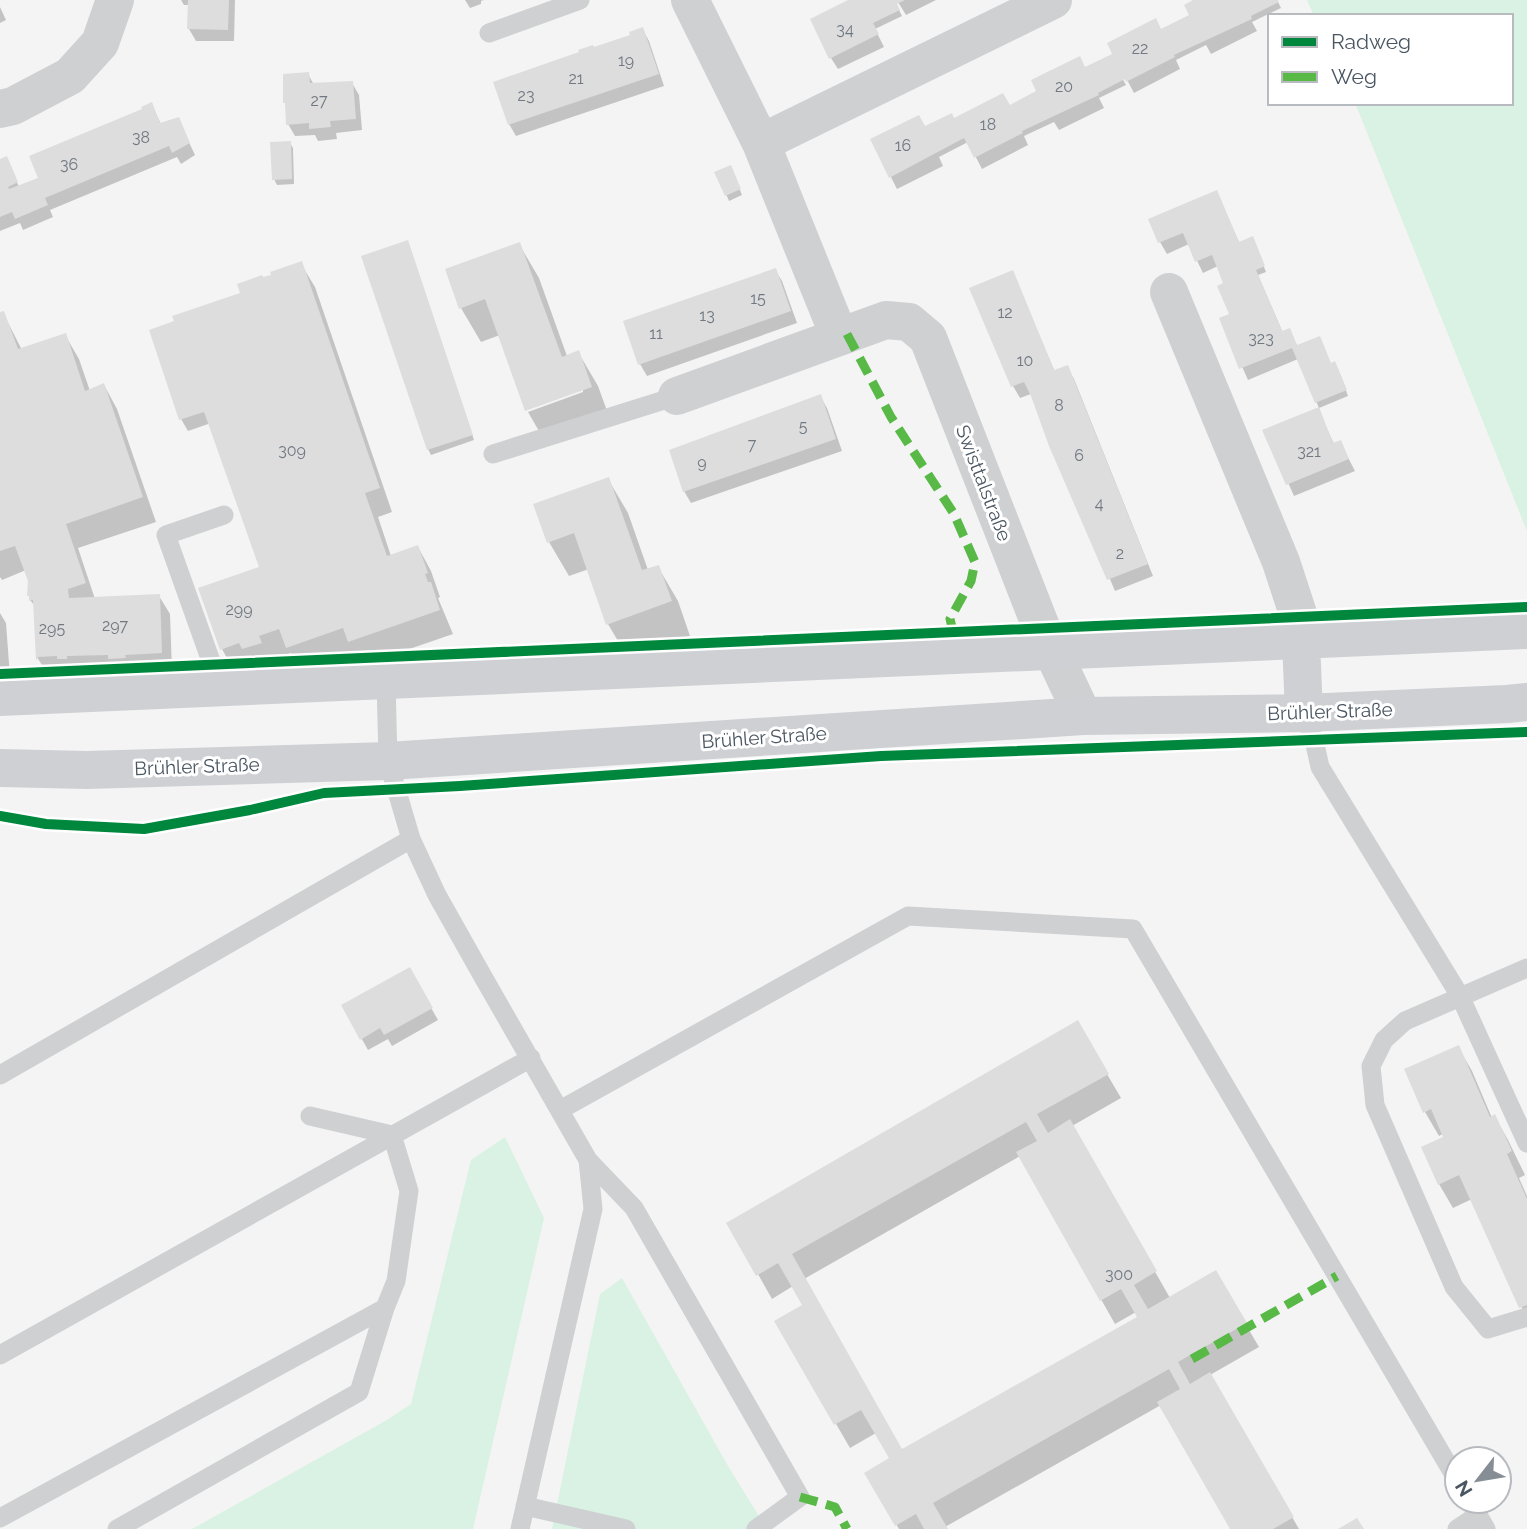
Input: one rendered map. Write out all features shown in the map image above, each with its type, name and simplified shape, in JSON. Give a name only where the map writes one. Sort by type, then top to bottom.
[{"type":"main road","points":[[0,697],[1527,630]]},
{"type":"main road","points":[[1301,641],[1304,713]]},
{"type":"main road","name":"Brühler Straße","points":[[0,768],[87,770],[388,761],[1083,716],[1304,713],[1527,702]]},
{"type":"street","points":[[0,108],[13,106],[70,76],[100,43],[115,0]]},
{"type":"street","points":[[690,0],[761,143],[839,336]]},
{"type":"street","points":[[761,143],[1053,0]]},
{"type":"street","points":[[1169,292],[1281,562],[1299,617],[1301,641]]},
{"type":"street","name":"Swisttalstraße","points":[[677,396],[886,320],[909,322],[928,338],[1041,627],[1083,716]]},
{"type":"lane","points":[[489,33],[580,0]]},
{"type":"lane","name":"Swisttalstraße","points":[[493,454],[677,396]]},
{"type":"lane","points":[[215,687],[212,664],[166,535],[224,515]]},
{"type":"lane","points":[[386,680],[388,761],[411,839],[450,918],[588,1160],[634,1208],[800,1497],[756,1529]]},
{"type":"lane","points":[[1304,713],[1320,767],[1460,996],[1527,1143]]},
{"type":"lane","points":[[0,1074],[411,839]]},
{"type":"lane","points":[[560,1110],[908,916],[1133,929],[1443,1456]]},
{"type":"lane","points":[[1527,968],[1405,1021],[1384,1040],[1371,1066],[1375,1105],[1454,1286],[1488,1329],[1527,1317]]},
{"type":"lane","points":[[0,1355],[531,1058]]},
{"type":"lane","points":[[310,1116],[392,1135]]},
{"type":"lane","points":[[117,1529],[359,1392],[396,1281],[409,1191],[392,1135]]},
{"type":"lane","points":[[520,1529],[593,1209],[588,1160]]},
{"type":"lane","points":[[0,1518],[385,1308]]},
{"type":"lane","points":[[525,1506],[626,1529]]},
{"type":"lane","points":[[1457,1529],[1478,1515]]},
{"type":"green space","points":[[1307,0],[1527,0],[1527,531],[1356,105],[1513,105],[1513,14],[1313,14]]},
{"type":"green space","points":[[505,1137],[544,1218],[473,1529],[192,1529],[411,1404],[471,1160]]},
{"type":"green space","points":[[622,1278],[728,1466],[767,1529],[552,1529],[600,1294]]},
{"type":"building","points":[[188,0],[229,0],[228,30],[187,29]]},
{"type":"building","points":[[848,0],[905,0],[897,4],[900,10],[873,23],[879,34],[829,59],[810,19]]},
{"type":"building","points":[[1193,0],[1279,2],[1251,16],[1252,19],[1174,55],[1175,57],[1126,82],[1125,79],[1098,93],[1099,95],[1022,131],[1023,133],[974,158],[964,138],[889,178],[870,139],[919,115],[925,126],[952,113],[954,118],[1003,93],[1010,105],[1036,91],[1031,80],[1080,56],[1085,67],[1112,54],[1107,43],[1156,18],[1161,29],[1189,15],[1184,5]]},
{"type":"building","points":[[643,27],[659,74],[508,125],[493,82],[579,52],[578,50],[630,35],[629,32]]},
{"type":"building","points":[[309,72],[310,83],[353,81],[356,119],[330,121],[331,127],[309,129],[309,123],[286,125],[283,74]]},
{"type":"building","points":[[152,102],[160,123],[179,117],[190,143],[172,153],[169,146],[45,198],[48,205],[15,219],[12,212],[0,217],[0,159],[7,156],[18,182],[8,187],[9,189],[38,178],[29,156],[142,109],[141,107]]},
{"type":"building","points":[[291,141],[292,179],[272,180],[270,142]]},
{"type":"building","points":[[731,165],[741,189],[725,196],[714,172]]},
{"type":"building","points":[[1217,190],[1239,242],[1253,236],[1265,266],[1256,270],[1282,331],[1290,328],[1297,345],[1320,336],[1331,363],[1335,361],[1347,390],[1315,403],[1292,348],[1239,369],[1219,318],[1229,314],[1217,286],[1223,283],[1212,255],[1195,262],[1183,233],[1158,243],[1148,219]]},
{"type":"building","points":[[408,240],[473,435],[427,450],[361,256]]},
{"type":"building","points":[[520,242],[562,357],[579,350],[592,387],[525,411],[485,299],[459,309],[445,269]]},
{"type":"building","points":[[302,261],[380,488],[365,493],[387,556],[418,545],[428,573],[425,574],[428,582],[431,582],[440,610],[348,642],[343,628],[286,648],[279,629],[259,636],[262,643],[242,649],[239,643],[220,650],[198,588],[259,567],[204,412],[179,420],[149,330],[174,321],[172,316],[240,293],[237,284],[262,275],[271,275],[270,272]]},
{"type":"building","points":[[776,268],[791,311],[638,365],[623,321]]},
{"type":"building","points":[[1013,270],[1054,370],[1068,365],[1148,564],[1107,580],[1049,446],[1031,396],[1024,382],[1011,387],[969,288]]},
{"type":"building","points":[[4,311],[18,349],[66,333],[85,391],[104,383],[143,497],[66,524],[86,583],[68,589],[69,598],[160,594],[162,653],[108,659],[108,655],[67,656],[67,659],[57,659],[57,656],[38,657],[36,661],[33,600],[29,601],[27,596],[28,581],[15,546],[0,551],[0,312]]},
{"type":"building","points":[[821,394],[836,439],[683,492],[669,450]]},
{"type":"building","points":[[1319,407],[1333,443],[1341,440],[1349,459],[1286,485],[1262,430]]},
{"type":"building","points":[[609,477],[642,570],[659,565],[672,601],[606,625],[574,533],[547,543],[533,504]]},
{"type":"building","points":[[410,967],[433,1008],[384,1035],[380,1028],[360,1040],[341,1005]]},
{"type":"building","points":[[1078,1020],[1109,1074],[1037,1114],[1048,1133],[1070,1119],[1157,1271],[1134,1285],[1148,1309],[1216,1270],[1247,1323],[1178,1362],[1190,1384],[1210,1372],[1294,1517],[1273,1529],[1230,1529],[1157,1402],[1180,1389],[1169,1369],[933,1503],[948,1529],[924,1529],[916,1514],[895,1526],[864,1473],[889,1458],[861,1410],[834,1425],[774,1321],[802,1305],[778,1263],[756,1276],[726,1223]],"holes":[[[1026,1122],[1037,1141],[1016,1152],[1100,1301],[1121,1289],[1137,1317],[902,1449],[792,1254]]]},
{"type":"building","points":[[1459,1045],[1490,1117],[1495,1114],[1512,1151],[1507,1154],[1527,1199],[1527,1305],[1519,1308],[1459,1175],[1438,1185],[1421,1147],[1443,1137],[1431,1109],[1423,1113],[1404,1069]]},
{"type":"building","points":[[1357,1518],[1364,1529],[1338,1529]]},
{"type":"marked path","points":[[847,334],[891,417],[954,514],[975,562],[971,581],[950,619],[953,631]]},
{"type":"marked path","points":[[1192,1359],[1337,1276]]},
{"type":"marked path","points":[[800,1497],[835,1507],[847,1529]]},
{"type":"cycle path","points":[[0,674],[1527,607]]},
{"type":"cycle path","points":[[0,816],[46,824],[144,829],[250,810],[324,793],[881,756],[1527,732]]}]
